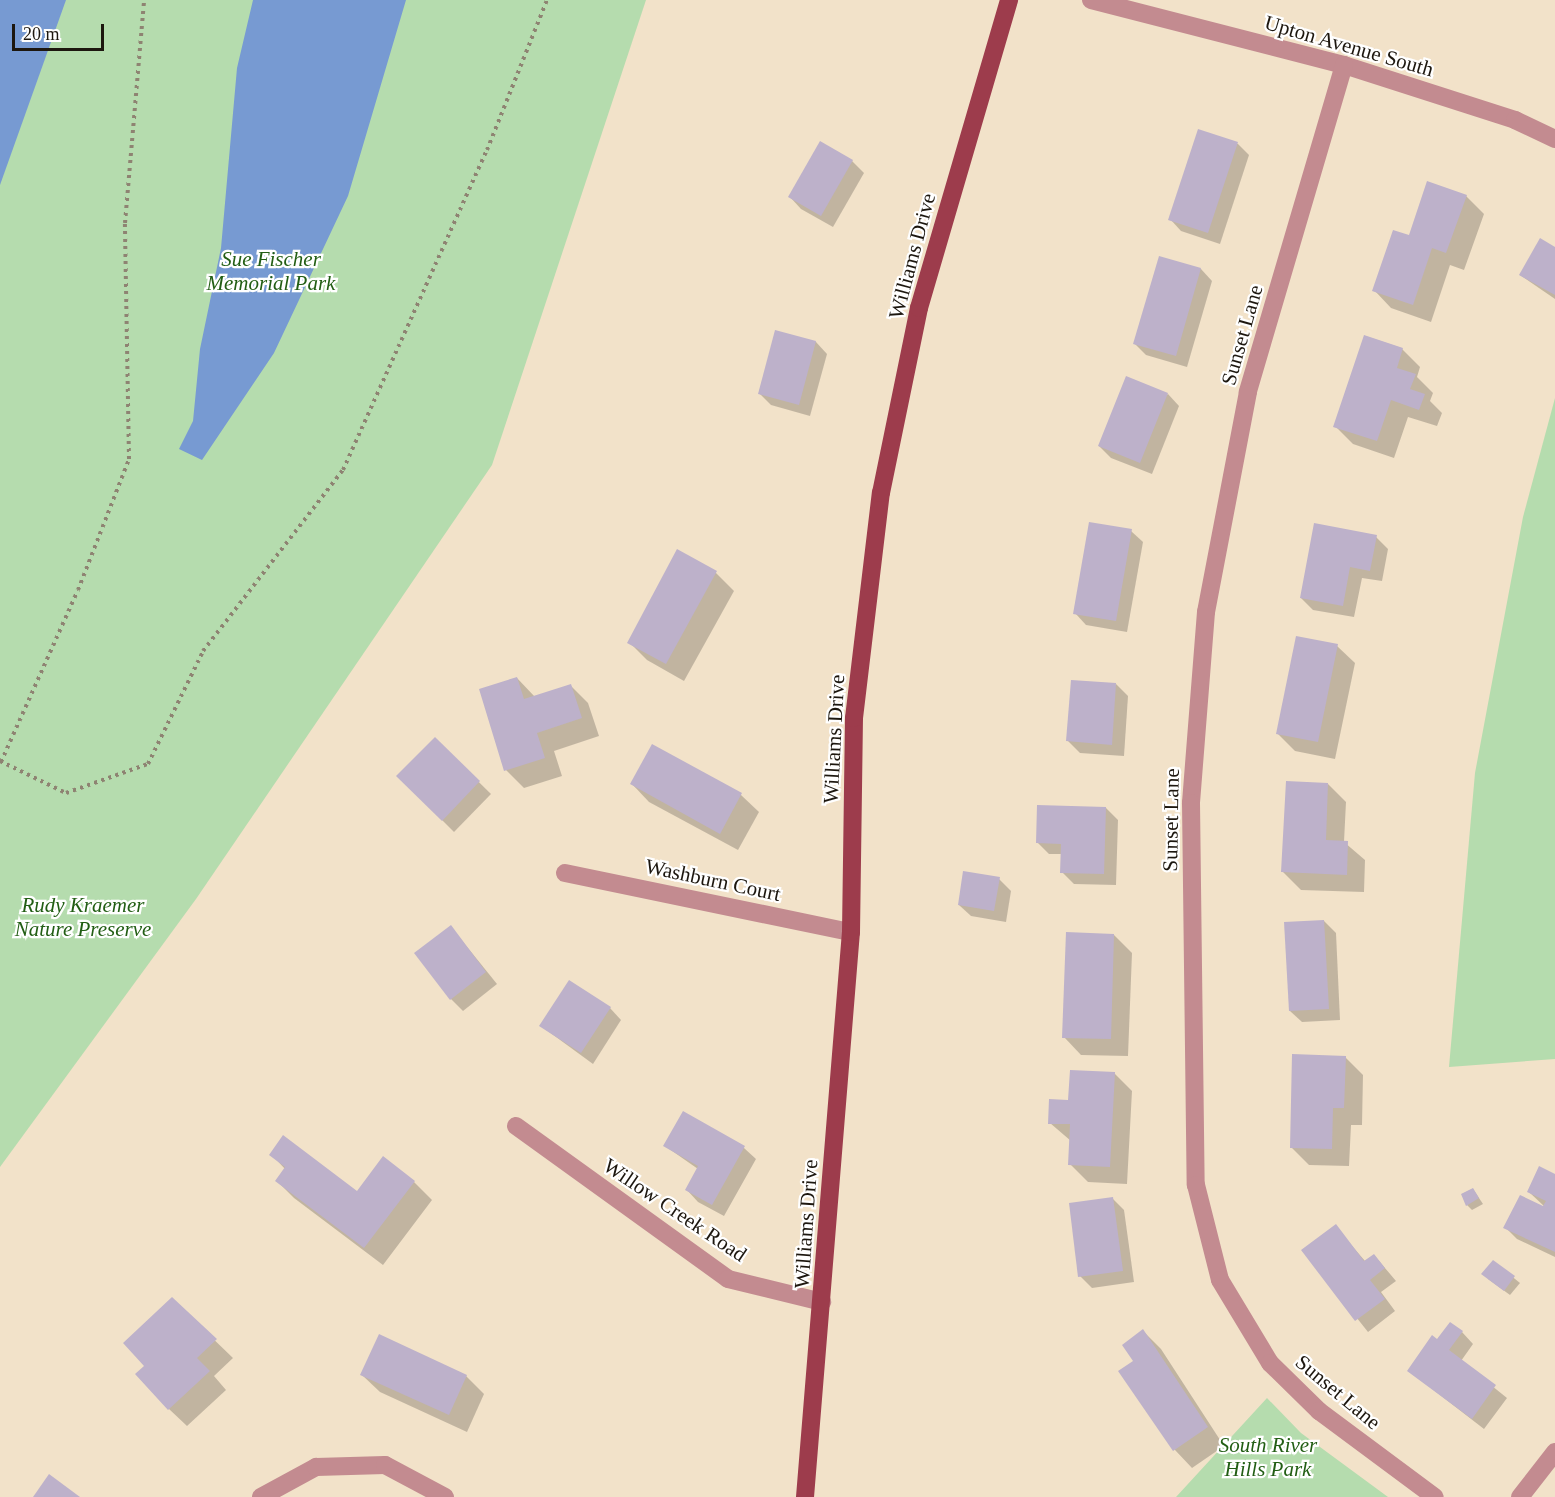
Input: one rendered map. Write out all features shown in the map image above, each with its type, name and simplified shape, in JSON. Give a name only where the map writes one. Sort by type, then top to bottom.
[{"type":"main road","name":"Williams Drive","points":[[805,1497],[851,932],[854,718],[881,494],[920,308],[1009,0]]},
{"type":"street","name":"Upton Avenue South","points":[[1091,0],[1344,65],[1515,120],[1555,139]]},
{"type":"street","name":"Sunset Lane","points":[[1344,65],[1248,392],[1206,612],[1191,803],[1196,1185],[1220,1280],[1270,1363],[1319,1411],[1435,1497]]},
{"type":"street","name":"Washburn Court","points":[[565,873],[851,932]]},
{"type":"street","name":"Willow Creek Road","points":[[516,1126],[728,1279],[822,1302]]},
{"type":"street","points":[[1521,1497],[1555,1452]]},
{"type":"street","points":[[261,1497],[316,1467],[386,1465],[445,1497]]},
{"type":"path","points":[[144,0],[125,224],[129,459],[78,590],[1,761],[66,793],[148,764],[204,651],[343,470],[488,150],[547,0]]},
{"type":"green space","name":"Sue Fischer Memorial Park","points":[[0,0],[646,0],[492,465],[196,899],[0,1167]]},
{"type":"green space","points":[[1555,398],[1555,1059],[1449,1067],[1475,773],[1523,517]]},
{"type":"green space","name":"South River Hills Park","points":[[1267,1398],[1301,1433],[1388,1497],[1176,1497]]},
{"type":"water","points":[[0,0],[66,0],[0,185]]},
{"type":"water","points":[[253,0],[406,0],[348,196],[274,353],[202,460],[179,449],[193,421],[200,349],[221,248],[237,68]]},
{"type":"building","points":[[1198,129],[1238,142],[1208,233],[1168,220]]},
{"type":"building","points":[[820,141],[853,160],[821,216],[788,197]]},
{"type":"building","points":[[1427,181],[1467,195],[1446,253],[1432,248],[1413,305],[1372,291],[1393,230],[1409,235]]},
{"type":"building","points":[[1540,238],[1555,247],[1555,295],[1519,275]]},
{"type":"building","points":[[1159,256],[1201,268],[1176,356],[1133,344]]},
{"type":"building","points":[[775,330],[816,341],[799,405],[758,394]]},
{"type":"building","points":[[1364,335],[1403,348],[1397,368],[1416,374],[1410,389],[1425,394],[1419,410],[1391,400],[1377,441],[1333,427]]},
{"type":"building","points":[[1126,376],[1168,393],[1140,463],[1098,446]]},
{"type":"building","points":[[1089,522],[1132,529],[1116,621],[1073,614]]},
{"type":"building","points":[[1314,523],[1377,535],[1370,571],[1350,567],[1343,606],[1300,598]]},
{"type":"building","points":[[677,549],[717,571],[666,664],[627,643]]},
{"type":"building","points":[[1296,636],[1338,644],[1318,742],[1276,734]]},
{"type":"building","points":[[517,677],[524,699],[571,684],[582,718],[537,733],[545,758],[504,771],[479,689]]},
{"type":"building","points":[[1071,680],[1116,683],[1112,745],[1066,741]]},
{"type":"building","points":[[435,737],[480,781],[442,821],[396,776]]},
{"type":"building","points":[[652,744],[742,793],[720,834],[630,784]]},
{"type":"building","points":[[1286,781],[1328,783],[1326,840],[1348,841],[1347,875],[1281,872]]},
{"type":"building","points":[[1037,805],[1106,807],[1104,874],[1060,873],[1061,844],[1036,843]]},
{"type":"building","points":[[963,871],[1000,877],[994,911],[958,905]]},
{"type":"building","points":[[1324,920],[1329,1009],[1289,1011],[1284,922]]},
{"type":"building","points":[[451,925],[486,972],[450,1000],[414,953]]},
{"type":"building","points":[[1066,932],[1114,934],[1111,1039],[1062,1038]]},
{"type":"building","points":[[569,980],[611,1007],[581,1053],[539,1026]]},
{"type":"building","points":[[1292,1054],[1346,1056],[1344,1108],[1333,1108],[1332,1149],[1290,1148]]},
{"type":"building","points":[[1070,1070],[1115,1072],[1110,1167],[1068,1165],[1070,1124],[1048,1124],[1049,1099],[1068,1100]]},
{"type":"building","points":[[683,1111],[745,1146],[712,1205],[685,1190],[698,1166],[663,1146]]},
{"type":"building","points":[[283,1135],[357,1191],[383,1156],[415,1181],[364,1248],[275,1181],[285,1167],[269,1155]]},
{"type":"building","points":[[1539,1166],[1555,1174],[1555,1252],[1503,1228],[1520,1195],[1543,1206],[1546,1201],[1527,1192]]},
{"type":"building","points":[[1473,1188],[1479,1198],[1466,1206],[1461,1194]]},
{"type":"building","points":[[1113,1197],[1123,1271],[1078,1277],[1069,1203]]},
{"type":"building","points":[[1336,1224],[1364,1261],[1374,1254],[1385,1268],[1370,1280],[1385,1299],[1355,1321],[1301,1250]]},
{"type":"building","points":[[1493,1260],[1515,1276],[1504,1291],[1481,1274]]},
{"type":"building","points":[[172,1297],[217,1339],[197,1358],[210,1371],[168,1410],[135,1374],[144,1366],[123,1343]]},
{"type":"building","points":[[1450,1322],[1463,1331],[1449,1350],[1496,1385],[1472,1419],[1407,1371],[1432,1335],[1437,1339]]},
{"type":"building","points":[[1143,1329],[1208,1427],[1173,1451],[1118,1371],[1133,1361],[1122,1345]]},
{"type":"building","points":[[379,1334],[467,1375],[449,1415],[360,1375]]},
{"type":"building","points":[[49,1474],[80,1497],[33,1497]]},
{"type":"park label","name":"Rudy Kraemer Nature Preserve","points":[[83,917]]}]
